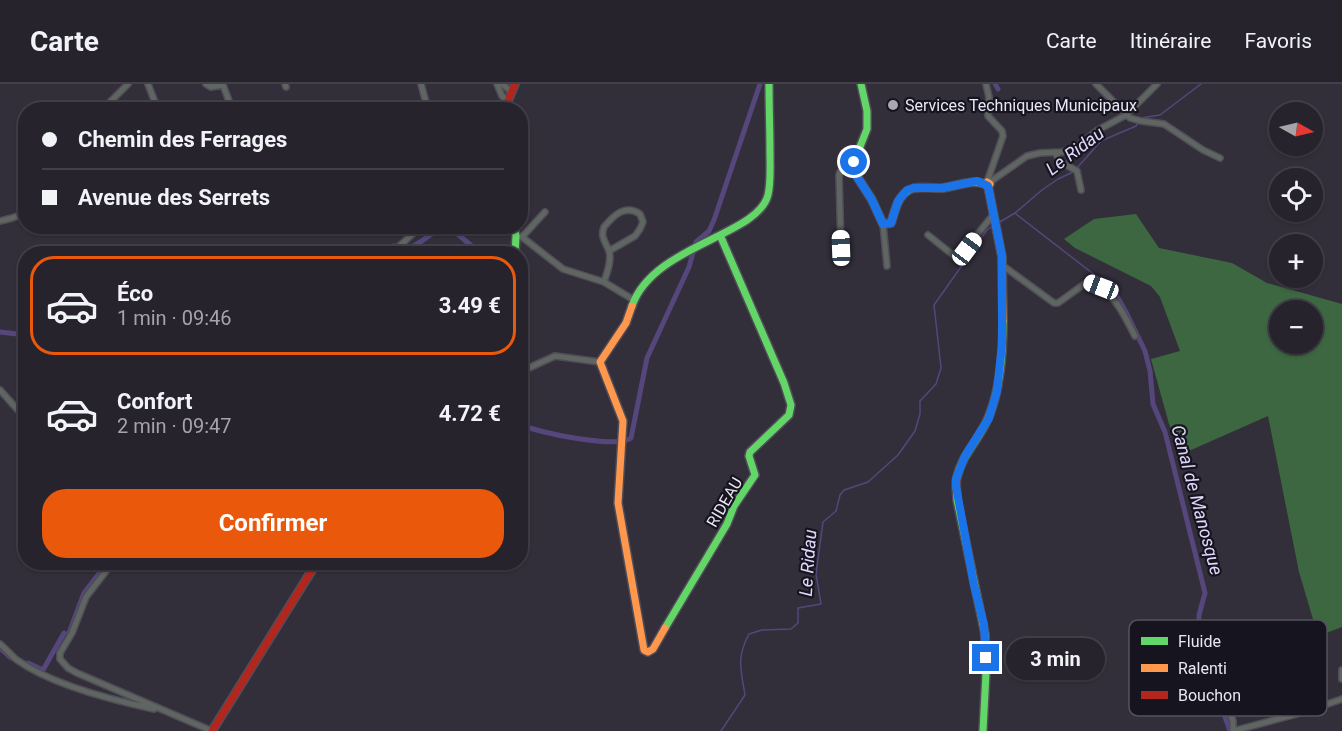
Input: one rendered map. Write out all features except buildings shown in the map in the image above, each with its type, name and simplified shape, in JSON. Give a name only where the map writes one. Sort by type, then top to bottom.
[{"type":"street","points":[[110,102],[128,84]]},
{"type":"street","points":[[148,84],[155,102]]},
{"type":"street","points":[[206,84],[211,87],[223,85],[229,102]]},
{"type":"street","points":[[421,84],[426,102]]},
{"type":"street","points":[[500,84],[512,92]]},
{"type":"street","points":[[500,84],[502,96],[509,102],[515,84]]},
{"type":"street","points":[[528,368],[555,356],[600,362],[626,323],[634,300],[646,282],[661,267],[758,213],[765,205],[770,176],[769,84]]},
{"type":"street","points":[[861,84],[867,111],[867,129],[853,166],[855,174],[871,198],[883,224],[887,266]]},
{"type":"street","points":[[983,731],[986,673],[985,634],[956,495],[956,479],[965,456],[989,418],[997,391],[1002,345],[1002,265],[987,184],[1003,136],[1002,131],[989,117],[986,84]]},
{"type":"street","points":[[1096,84],[1126,115],[1138,121],[1164,124],[1203,150],[1220,158]]},
{"type":"street","points":[[987,184],[1027,156],[1074,149],[1098,130],[1126,115],[1157,84]]},
{"type":"street","points":[[1055,153],[1061,162],[1075,170],[1081,190]]},
{"type":"street","points":[[841,248],[839,175],[840,172],[853,166]]},
{"type":"street","points":[[883,224],[891,223],[898,201],[907,190],[942,188],[977,181],[987,184]]},
{"type":"street","points":[[604,282],[608,270],[609,251],[602,236],[605,225],[623,210],[629,209],[638,213],[643,220],[638,232],[609,251]]},
{"type":"street","points":[[528,229],[546,212]]},
{"type":"street","points":[[0,221],[18,216]]},
{"type":"street","points":[[928,235],[953,255],[959,257],[994,221]]},
{"type":"street","points":[[401,246],[413,234]]},
{"type":"street","points":[[518,234],[563,269],[604,282],[634,300]]},
{"type":"street","points":[[517,246],[522,234]]},
{"type":"street","name":"RIDEAU","points":[[600,362],[623,424],[617,498],[642,646],[645,652],[648,652],[652,649],[727,524],[734,506],[755,475],[749,456],[750,452],[787,418],[791,411],[789,396],[776,363],[759,322],[736,278],[720,235]]},
{"type":"street","points":[[1002,265],[1054,303],[1058,303],[1087,282],[1101,287],[1112,296],[1136,336]]},
{"type":"street","points":[[0,390],[16,408]]},
{"type":"street","points":[[107,570],[86,597],[72,633],[60,653],[60,659],[68,668],[77,673],[212,731],[311,570]]},
{"type":"street","points":[[0,644],[16,659],[30,667],[80,689],[165,711]]},
{"type":"street","points":[[1342,670],[1342,679]]},
{"type":"street","points":[[1327,704],[1342,699]]},
{"type":"street","points":[[1231,716],[1233,731],[1289,716]]},
{"type":"green space","points":[[1136,214],[1159,248],[1232,263],[1269,284],[1269,288],[1285,288],[1342,304],[1342,627],[1327,633],[1327,620],[1313,620],[1299,572],[1268,416],[1182,454],[1169,424],[1151,359],[1180,351],[1160,297],[1151,286],[1075,248],[1064,239],[1094,219]]},
{"type":"waterway","name":"Canal de Manosque","points":[[528,428],[595,441],[611,442],[631,438],[647,358],[689,267],[696,242],[709,231],[714,220],[760,84]]},
{"type":"waterway","name":"Canal de Manosque","points":[[995,84],[998,89]]},
{"type":"waterway","name":"Le Ridau","points":[[1141,118],[1160,115],[1201,84]]},
{"type":"waterway","name":"Le Ridau","points":[[1076,169],[1101,141],[1136,126],[1138,123]]},
{"type":"waterway","name":"Le Ridau","points":[[998,223],[1015,213],[1058,179],[1073,172]]},
{"type":"waterway","points":[[1016,214],[1096,276]]},
{"type":"waterway","name":"Le Ridau","points":[[721,731],[745,695],[741,657],[749,634],[762,630],[791,629],[798,623],[798,608],[821,604],[816,574],[823,522],[836,511],[840,495],[844,490],[868,482],[898,455],[915,431],[920,414],[920,401],[936,384],[941,368],[934,305],[987,230],[994,225]]},
{"type":"waterway","name":"Canal de Manosque","points":[[414,246],[432,234]]},
{"type":"waterway","name":"Canal de Manosque","points":[[458,234],[472,246]]},
{"type":"waterway","name":"Canal de Manosque","points":[[1109,282],[1145,351],[1150,371],[1153,404],[1165,432],[1205,593],[1199,620]]},
{"type":"waterway","name":"Canal de Manosque","points":[[0,332],[18,334]]},
{"type":"waterway","points":[[69,633],[84,593],[102,570]]},
{"type":"waterway","points":[[28,663],[43,670],[64,633]]},
{"type":"waterway","points":[[0,648],[11,658]]},
{"type":"waterway","name":"Canal de Manosque","points":[[1225,716],[1230,731]]},
{"type":"traffic: fast","points":[[632,306],[643,285],[661,269],[745,221],[760,209],[768,195],[770,180],[769,84]]},
{"type":"traffic: fast","points":[[861,84],[867,111],[867,129],[853,170],[872,200],[883,224],[891,223],[899,200],[909,190],[921,187],[943,188],[969,183],[985,184]]},
{"type":"traffic: fast","points":[[515,246],[516,234]]},
{"type":"traffic: fast","points":[[665,628],[727,524],[734,506],[755,475],[749,456],[750,452],[789,415],[791,405],[784,383],[720,235]]},
{"type":"traffic: fast","points":[[983,731],[986,673],[985,634],[957,500],[956,483],[959,469],[986,424],[993,405],[1001,369],[1003,321]]},
{"type":"traffic: slow","points":[[987,182],[990,184],[988,186],[1002,257],[1003,321]]},
{"type":"traffic: slow","points":[[632,306],[626,323],[600,362],[623,421],[618,503],[644,650],[648,652],[653,649],[665,628]]},
{"type":"traffic: jam","points":[[507,102],[515,84]]},
{"type":"traffic: jam","points":[[212,731],[312,570]]},
{"type":"place","name":"Services Techniques Municipaux","points":[[893,105]]},
{"type":"route","points":[[854,162],[853,166],[858,180],[871,198],[880,220],[887,225],[894,218],[900,195],[907,190],[942,188],[977,181],[988,186],[1002,256],[1002,345],[999,377],[989,418],[965,456],[956,479],[957,500],[984,625],[986,658]]}]
